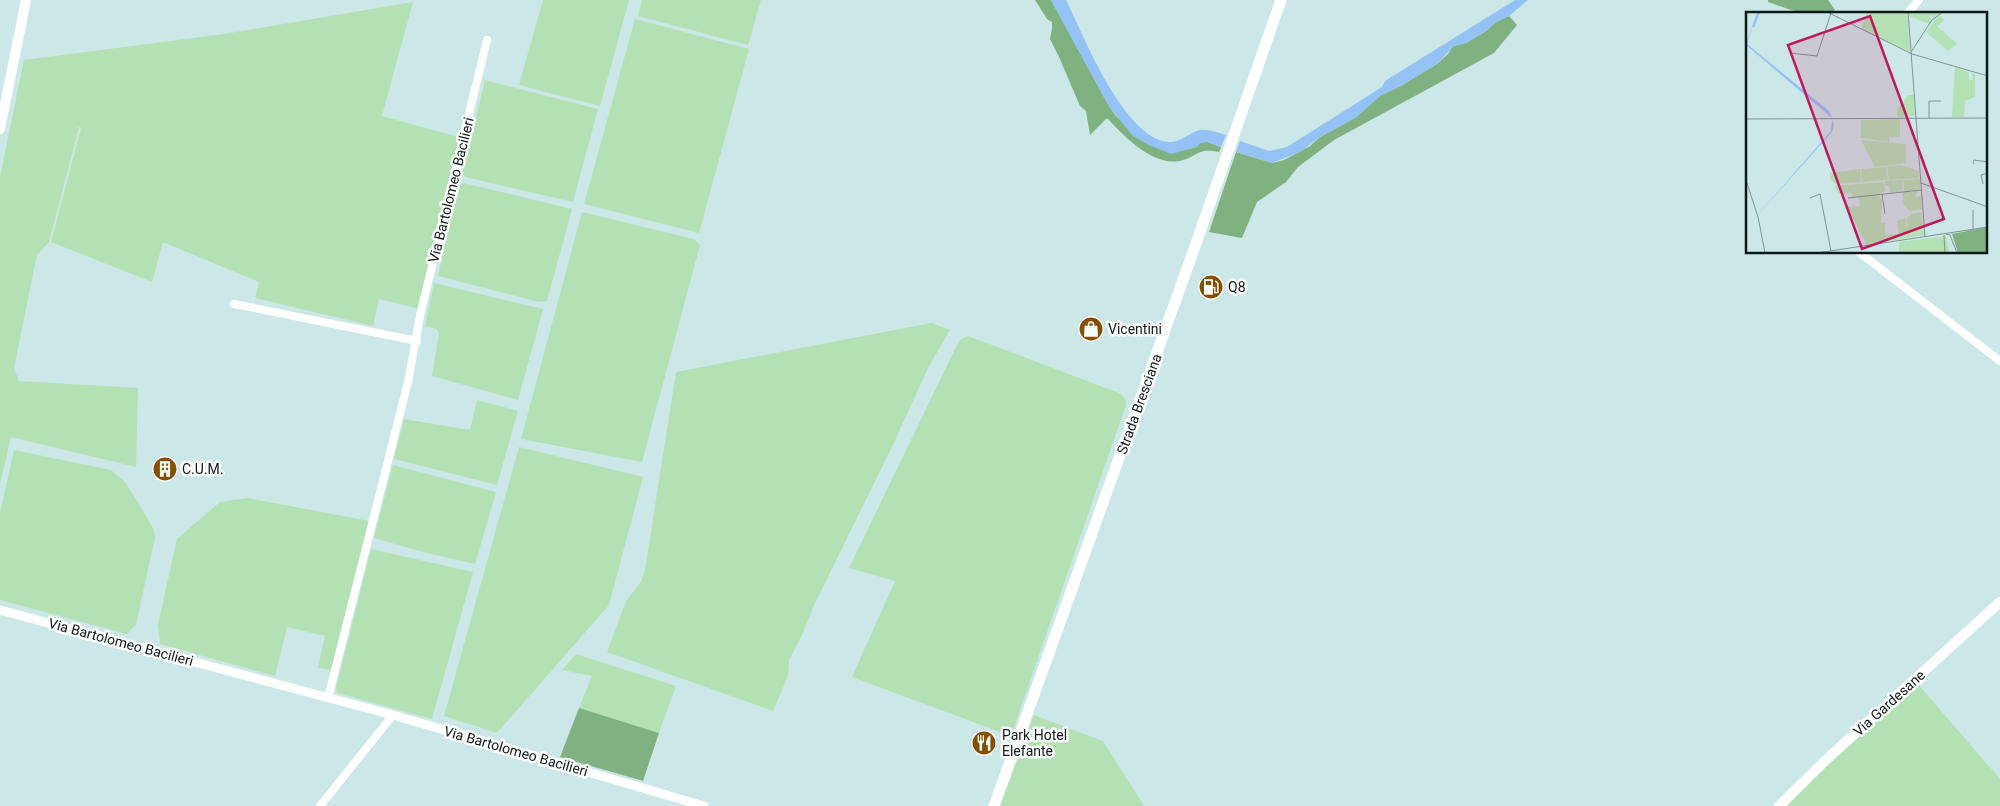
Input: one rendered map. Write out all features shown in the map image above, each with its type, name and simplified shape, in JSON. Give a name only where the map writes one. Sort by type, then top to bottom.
[{"type":"main road","points":[[0,129],[26,0]]},
{"type":"main road","name":"Strada Bresciana","points":[[994,806],[1281,0]]},
{"type":"main road","name":"Via Gardesane","points":[[1779,806],[1827,759],[2000,602]]},
{"type":"street","points":[[1909,12],[1919,0]]},
{"type":"street","name":"Via Bartolomeo Bacilieri","points":[[328,698],[406,392],[417,341],[421,311],[487,40]]},
{"type":"street","points":[[1861,254],[2000,361]]},
{"type":"street","points":[[234,304],[417,341]]},
{"type":"street","name":"Via Bartolomeo Bacilieri","points":[[0,610],[393,715],[704,806]]},
{"type":"street","points":[[320,806],[393,715]]},
{"type":"green space","points":[[543,0],[629,0],[600,106],[519,85]]},
{"type":"green space","points":[[642,0],[761,0],[748,45],[638,16]]},
{"type":"green space","points":[[1035,0],[1051,0],[1110,108],[1116,116],[1149,145],[1207,142],[1221,147],[1219,152],[1201,152],[1179,161],[1159,159],[1139,148],[1107,118],[1090,135],[1086,111],[1080,106],[1050,39],[1052,22],[1047,19]]},
{"type":"green space","points":[[1768,0],[1828,0],[1835,10],[1830,12],[1798,12],[1768,2]]},
{"type":"green space","points":[[413,2],[382,116],[462,138],[420,309],[379,299],[373,326],[255,298],[259,282],[163,242],[152,282],[51,242],[81,128],[74,126],[79,128],[49,242],[37,255],[14,368],[19,381],[138,388],[136,467],[11,437],[0,484],[0,177],[24,60],[224,34]]},
{"type":"green space","points":[[1509,16],[1517,25],[1494,53],[1334,140],[1298,167],[1286,182],[1257,202],[1242,238],[1209,232],[1236,152],[1272,163],[1284,160],[1355,118],[1381,95],[1399,87],[1437,64],[1448,54],[1453,46],[1466,43],[1486,31],[1496,22]]},
{"type":"green space","points":[[635,19],[749,49],[699,233],[584,204]]},
{"type":"green space","points":[[485,80],[598,109],[573,202],[465,177],[462,174]]},
{"type":"green space","points":[[464,183],[572,209],[547,301],[539,302],[438,276],[458,187]]},
{"type":"green space","points":[[582,212],[694,239],[700,245],[642,462],[521,439]]},
{"type":"green space","points":[[434,283],[543,309],[518,400],[432,376],[439,333],[437,329],[425,326]]},
{"type":"green space","points":[[931,323],[950,330],[929,366],[891,449],[815,603],[789,660],[788,676],[773,711],[607,652],[626,601],[641,582],[645,570],[676,372]]},
{"type":"green space","points":[[968,336],[1119,393],[1126,403],[1011,736],[852,677],[895,581],[849,568],[954,351],[960,340]]},
{"type":"green space","points":[[477,400],[518,411],[497,485],[394,459],[404,419],[470,430]]},
{"type":"green space","points":[[519,447],[643,477],[609,605],[497,733],[444,716]]},
{"type":"green space","points":[[14,450],[111,470],[125,482],[139,504],[154,530],[155,538],[136,624],[127,634],[0,600],[0,513]]},
{"type":"green space","points":[[393,465],[496,492],[475,564],[374,538]]},
{"type":"green space","points":[[248,498],[369,521],[331,670],[318,668],[325,636],[287,627],[275,676],[160,644],[158,625],[177,539],[220,502]]},
{"type":"green space","points":[[371,549],[473,572],[432,719],[337,693],[336,688]]},
{"type":"green space","points":[[576,654],[676,686],[659,733],[579,708],[592,676],[562,670]]},
{"type":"green space","points":[[1917,683],[2000,779],[2000,806],[1787,806],[1830,763]]},
{"type":"green space","points":[[579,708],[659,733],[643,781],[560,757]]},
{"type":"green space","points":[[1034,715],[1103,741],[1144,806],[1000,806]]},
{"type":"water","points":[[1051,0],[1066,0],[1107,83],[1136,123],[1151,136],[1172,142],[1196,131],[1210,131],[1226,135],[1221,147],[1207,142],[1200,143],[1197,147],[1171,154],[1133,136],[1110,108]]},
{"type":"water","points":[[1515,0],[1528,0],[1509,16],[1496,22],[1486,31],[1466,43],[1454,46],[1437,64],[1399,87],[1381,95],[1355,118],[1320,137],[1300,152],[1272,163],[1236,152],[1240,141],[1269,151],[1287,147],[1382,87],[1385,81]]},
{"type":"place","name":"Q8","points":[[1211,287]]},
{"type":"place","name":"Vicentini","points":[[1091,329]]},
{"type":"place","name":"C.U.M.","points":[[165,469]]},
{"type":"place","name":"Park Hotel Elefante","points":[[984,743]]}]
